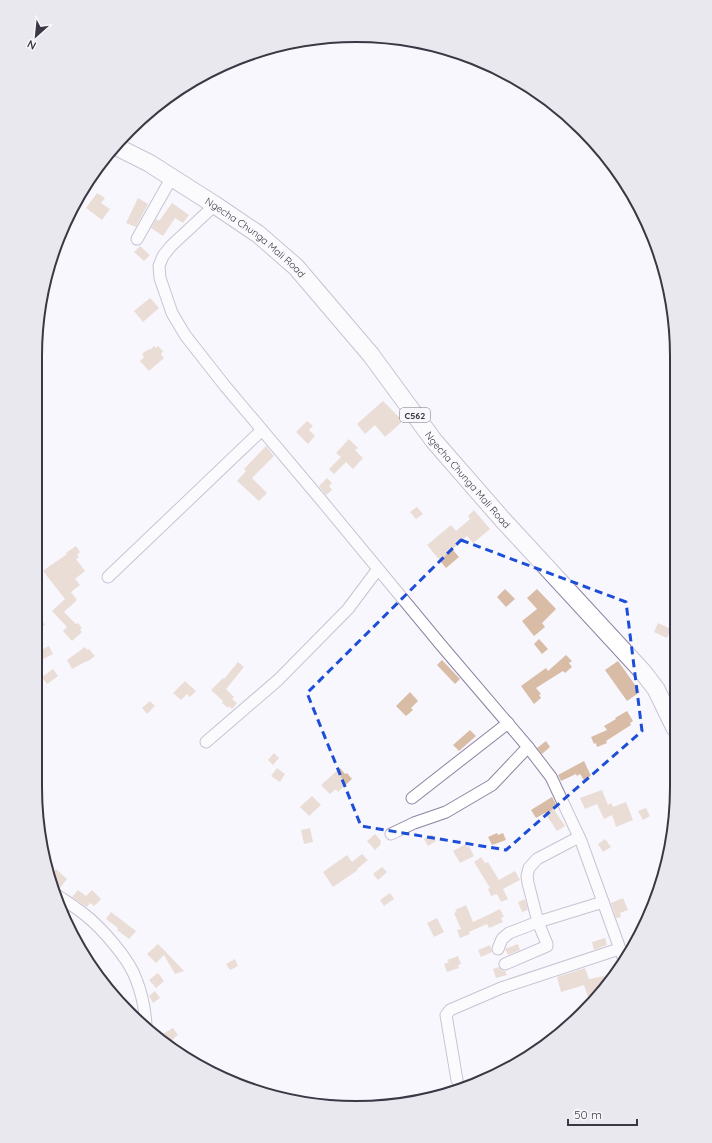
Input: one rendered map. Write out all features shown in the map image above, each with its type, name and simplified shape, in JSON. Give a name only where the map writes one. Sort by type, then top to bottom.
[{"type":"main road","name":"Ngecha Chunga Mali Road","points":[[120,149],[149,162],[216,205],[258,234],[296,267],[371,355],[434,441],[496,513],[643,672],[656,689],[670,718]]},
{"type":"street","points":[[137,239],[172,177]]},
{"type":"street","points":[[216,205],[171,246],[163,256],[158,266],[160,278],[172,313],[185,335],[224,386],[508,723],[551,777],[579,837],[622,954]]},
{"type":"street","points":[[108,577],[262,430]]},
{"type":"street","points":[[206,742],[278,680],[348,609],[378,569]]},
{"type":"street","points":[[412,798],[508,723]]},
{"type":"street","points":[[391,834],[414,823],[446,812],[492,785],[528,747]]},
{"type":"street","points":[[505,964],[547,946],[538,922],[528,883],[527,876],[529,868],[537,859],[579,837]]},
{"type":"street","points":[[63,899],[85,914],[109,938],[125,959],[136,978],[144,1007],[145,1020]]},
{"type":"street","points":[[498,949],[502,939],[506,935],[538,922],[603,902]]},
{"type":"street","points":[[457,1080],[446,1015],[450,1010],[500,988],[619,948]]},
{"type":"highlighted area","points":[[461,540],[626,602],[642,731],[506,850],[361,826],[307,693]]},
{"type":"building","points":[[97,193],[105,198],[101,203],[110,209],[102,220],[86,208]]},
{"type":"building","points":[[138,198],[148,204],[136,227],[126,223]]},
{"type":"building","points":[[172,203],[189,215],[183,223],[175,218],[163,236],[151,228],[156,219],[159,221]]},
{"type":"building","points":[[140,246],[150,255],[144,261],[134,252]]},
{"type":"building","points":[[150,298],[159,308],[143,322],[134,311]]},
{"type":"building","points":[[154,346],[156,348],[158,346],[163,351],[161,354],[164,358],[149,371],[140,361],[144,357],[142,354]]},
{"type":"building","points":[[383,401],[403,421],[385,437],[375,425],[365,434],[357,424]]},
{"type":"building","points":[[307,421],[313,426],[309,430],[315,436],[308,444],[296,432]]},
{"type":"building","points":[[349,439],[358,448],[355,450],[363,458],[353,469],[346,462],[334,474],[329,469],[341,457],[336,453]]},
{"type":"building","points":[[266,446],[274,456],[252,478],[267,493],[259,501],[237,481],[246,471],[244,469]]},
{"type":"building","points":[[327,478],[332,483],[329,486],[332,490],[326,495],[319,486]]},
{"type":"building","points":[[417,507],[423,514],[416,519],[410,512]]},
{"type":"building","points":[[474,510],[490,529],[473,543],[467,536],[452,549],[459,557],[446,568],[427,545],[451,525],[456,531],[470,519],[468,516]]},
{"type":"building","points":[[76,546],[80,552],[77,555],[79,557],[76,559],[85,571],[75,579],[80,585],[71,592],[77,600],[64,612],[82,628],[80,629],[82,632],[72,641],[63,631],[67,627],[52,611],[65,599],[43,571]]},
{"type":"building","points":[[505,589],[515,599],[506,607],[497,597]]},
{"type":"building","points":[[537,589],[556,609],[542,623],[545,627],[534,636],[522,621],[537,609],[527,598]]},
{"type":"building","points":[[658,623],[670,629],[667,638],[654,632]]},
{"type":"building","points":[[539,639],[548,649],[542,654],[534,644]]},
{"type":"building","points":[[49,646],[53,654],[42,660],[42,650]]},
{"type":"building","points":[[85,647],[95,656],[87,662],[72,669],[67,660]]},
{"type":"building","points":[[566,655],[572,661],[569,663],[572,667],[565,673],[563,671],[536,688],[541,694],[539,695],[541,698],[534,704],[521,686],[546,668],[548,671]]},
{"type":"building","points":[[442,660],[460,679],[455,684],[437,665]]},
{"type":"building","points":[[618,661],[640,692],[627,701],[605,670]]},
{"type":"building","points":[[238,662],[244,667],[226,689],[234,697],[232,699],[237,703],[232,709],[229,706],[228,708],[222,703],[223,701],[211,690],[223,678],[224,679]]},
{"type":"building","points":[[53,669],[58,676],[47,684],[42,677]]},
{"type":"building","points":[[185,681],[196,691],[190,697],[187,694],[181,700],[173,693]]},
{"type":"building","points":[[410,692],[418,701],[411,708],[413,710],[406,716],[396,706]]},
{"type":"building","points":[[150,701],[155,706],[147,714],[142,708]]},
{"type":"building","points":[[627,711],[633,721],[630,723],[631,725],[606,741],[607,743],[597,747],[596,743],[594,744],[591,737],[607,730],[604,726]]},
{"type":"building","points":[[470,730],[476,736],[459,751],[453,745]]},
{"type":"building","points":[[546,741],[550,747],[542,754],[537,748]]},
{"type":"building","points":[[274,753],[279,758],[273,765],[268,760]]},
{"type":"building","points":[[584,761],[591,776],[584,780],[580,774],[577,776],[576,774],[561,781],[558,775]]},
{"type":"building","points":[[277,768],[285,774],[280,782],[271,776]]},
{"type":"building","points":[[340,768],[352,779],[338,792],[336,789],[330,794],[321,785]]},
{"type":"building","points":[[602,790],[608,805],[611,803],[613,807],[626,802],[633,820],[616,827],[612,815],[604,819],[597,804],[585,809],[580,798]]},
{"type":"building","points":[[312,796],[321,805],[309,816],[300,807]]},
{"type":"building","points":[[552,797],[557,806],[553,808],[565,826],[557,831],[545,813],[536,818],[531,810]]},
{"type":"building","points":[[646,808],[650,816],[643,820],[638,811]]},
{"type":"building","points":[[310,828],[313,842],[304,844],[301,830]]},
{"type":"building","points":[[497,833],[498,835],[503,833],[506,840],[492,845],[488,837]]},
{"type":"building","points":[[375,834],[381,841],[381,844],[375,850],[367,841]]},
{"type":"building","points":[[432,835],[436,841],[428,846],[424,839]]},
{"type":"building","points":[[605,839],[611,847],[603,852],[598,844]]},
{"type":"building","points":[[466,844],[467,847],[469,846],[474,856],[460,863],[453,851]]},
{"type":"building","points":[[362,854],[368,860],[357,869],[358,870],[333,887],[323,872],[347,855],[352,862]]},
{"type":"building","points":[[481,857],[485,863],[488,862],[499,880],[515,871],[520,880],[503,889],[508,899],[501,902],[497,894],[491,896],[488,889],[490,888],[474,862]]},
{"type":"building","points":[[382,867],[387,872],[378,880],[373,874]]},
{"type":"building","points":[[56,869],[67,879],[60,888],[59,888],[54,872]]},
{"type":"building","points":[[78,890],[86,896],[92,890],[101,899],[94,906],[90,903],[87,907],[72,897]]},
{"type":"building","points":[[390,893],[394,899],[384,906],[380,900]]},
{"type":"building","points":[[623,898],[628,910],[620,913],[621,917],[616,918],[611,903]]},
{"type":"building","points":[[525,899],[528,910],[522,912],[518,902]]},
{"type":"building","points":[[466,905],[473,922],[500,909],[504,917],[501,918],[503,922],[489,928],[487,924],[460,938],[457,930],[461,929],[454,913],[457,912],[455,910]]},
{"type":"building","points":[[111,912],[136,931],[129,939],[106,919]]},
{"type":"building","points":[[437,918],[444,932],[434,937],[427,923]]},
{"type":"building","points":[[605,938],[607,945],[594,950],[592,942]]},
{"type":"building","points":[[158,944],[184,971],[175,974],[164,955],[156,963],[147,954]]},
{"type":"building","points":[[518,944],[520,950],[508,955],[505,949]]},
{"type":"building","points":[[490,945],[492,952],[481,957],[478,950]]},
{"type":"building","points":[[458,956],[461,964],[458,965],[459,968],[447,972],[444,964],[449,962],[447,960]]},
{"type":"building","points":[[235,959],[238,966],[230,970],[226,964]]},
{"type":"building","points":[[499,967],[501,970],[505,971],[507,975],[496,978],[493,969]]},
{"type":"building","points":[[585,968],[589,979],[604,976],[605,978],[588,998],[584,985],[561,992],[557,977]]},
{"type":"building","points":[[158,973],[164,981],[156,988],[149,980]]},
{"type":"building","points":[[155,991],[160,998],[153,1003],[149,996]]},
{"type":"building","points":[[173,1028],[178,1035],[172,1041],[163,1034]]}]
